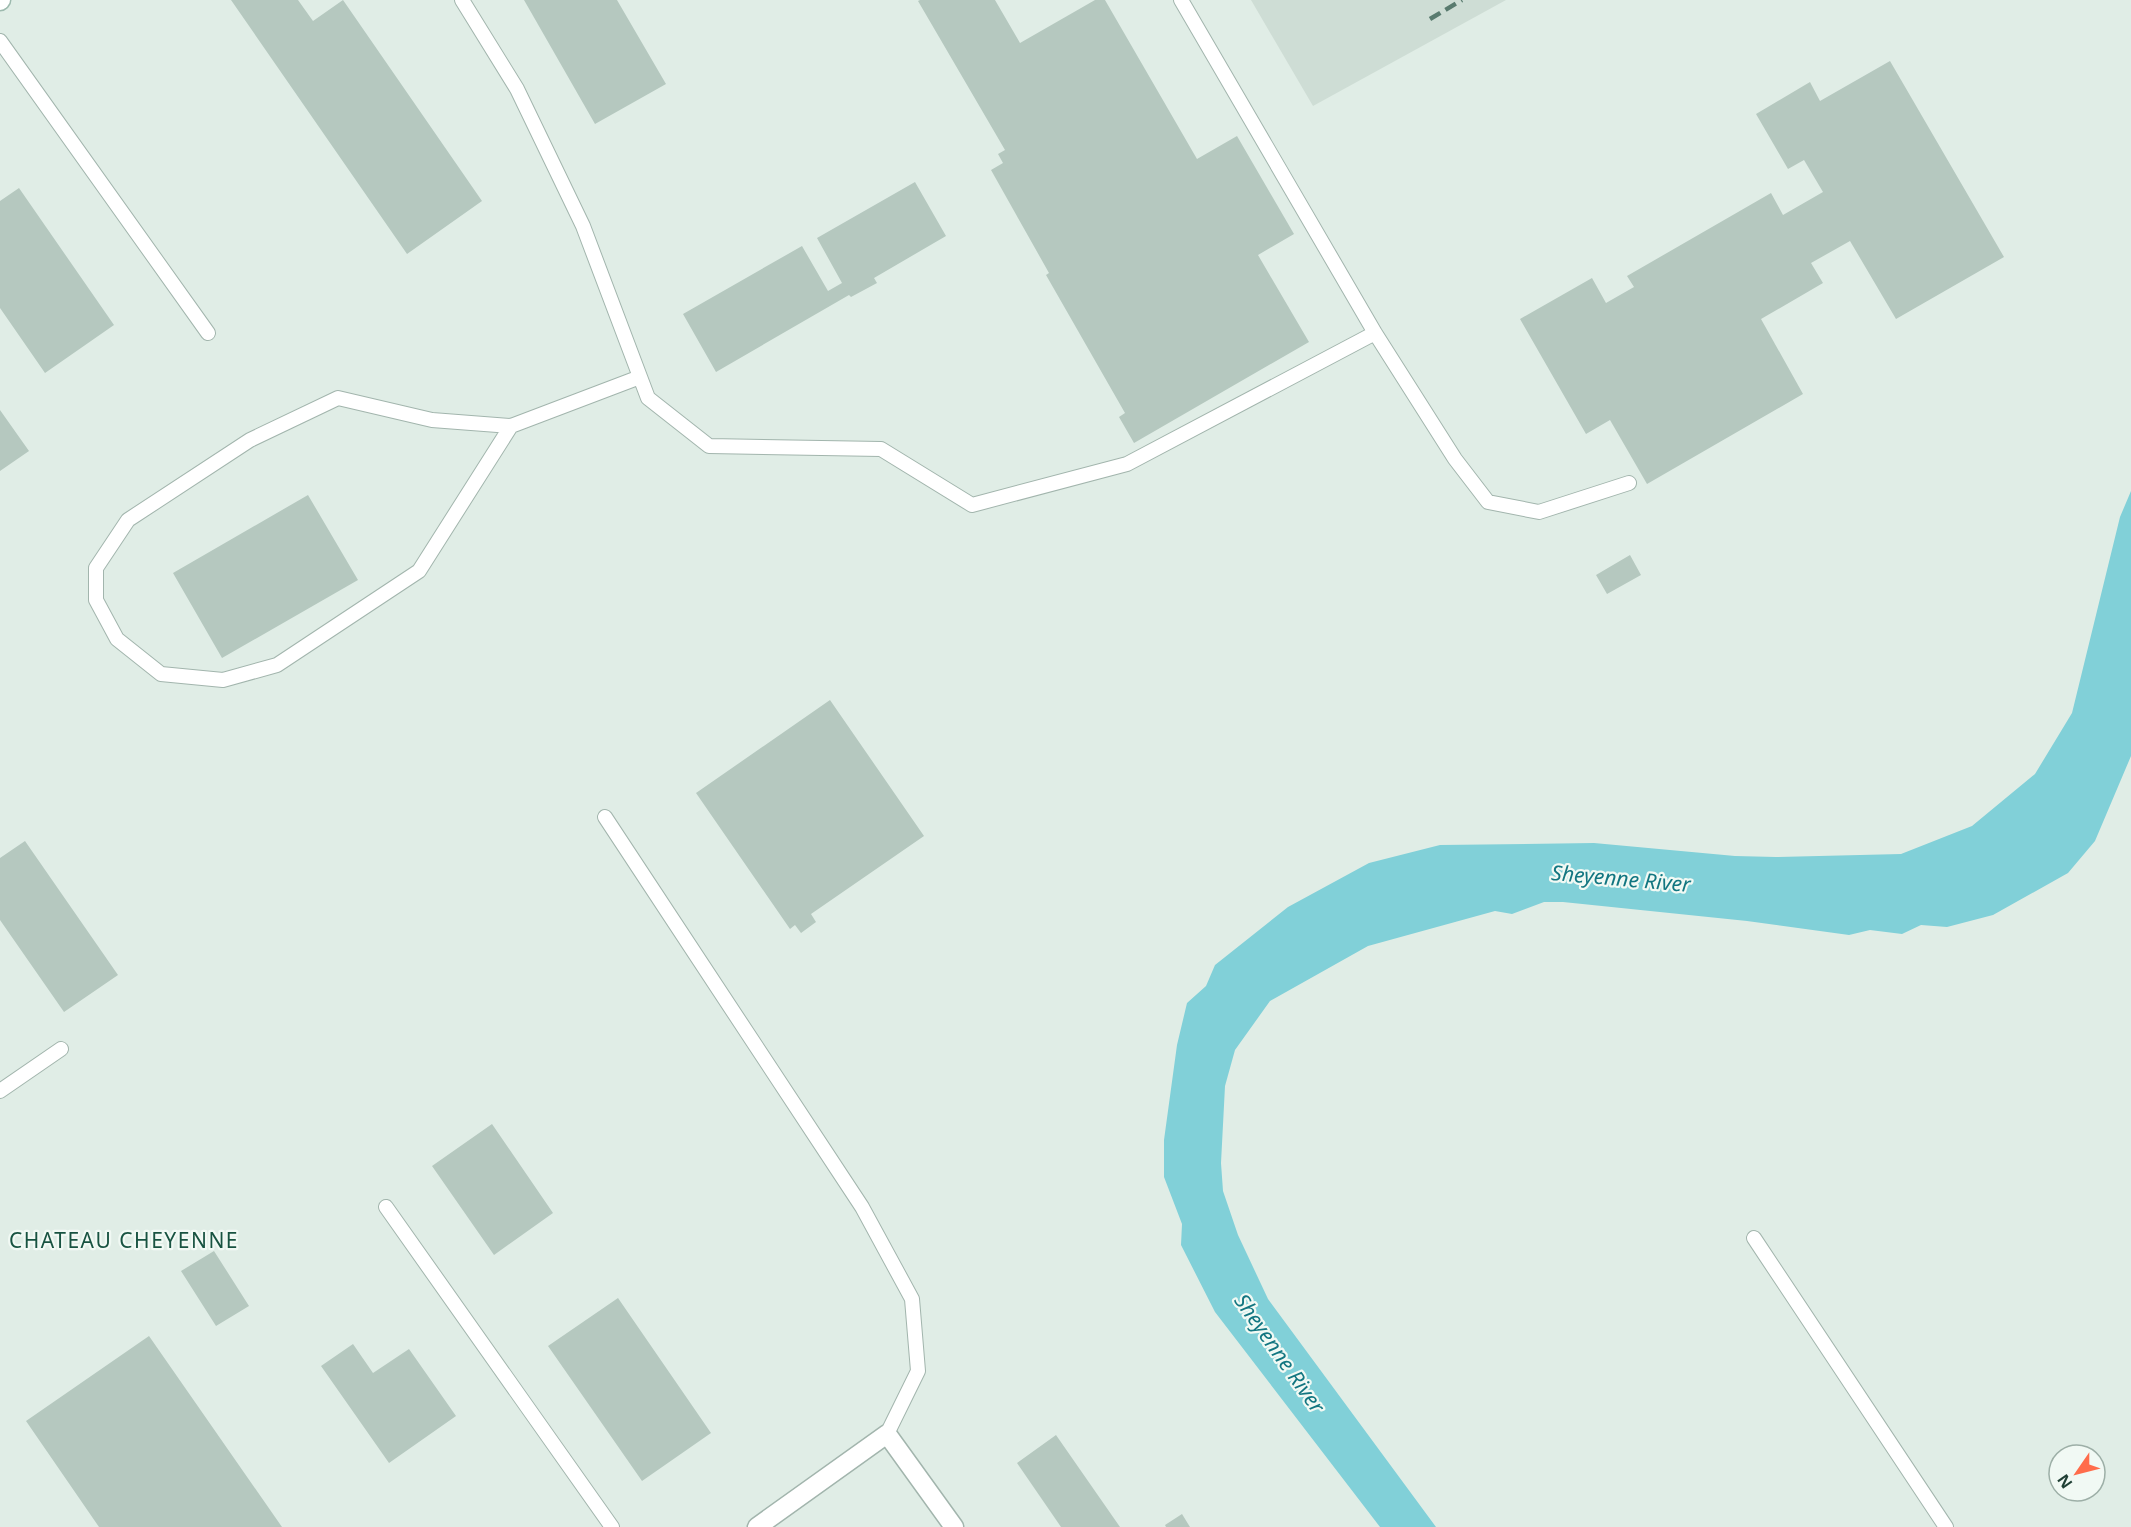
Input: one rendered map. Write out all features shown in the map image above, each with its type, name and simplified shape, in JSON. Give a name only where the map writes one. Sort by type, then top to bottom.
[{"type":"street","points":[[756,1527],[887,1434],[954,1527]]},
{"type":"lane","points":[[462,0],[517,89],[583,226],[648,398],[709,446],[881,448],[972,505],[1127,464],[1376,333]]},
{"type":"lane","points":[[1180,0],[1376,333],[1455,459],[1488,502],[1539,512],[1629,483]]},
{"type":"lane","points":[[0,41],[208,333]]},
{"type":"lane","points":[[511,426],[419,572],[277,665],[223,680],[161,674],[117,639],[96,600],[96,568],[128,520],[250,440],[338,398],[432,420],[511,426],[640,377]]},
{"type":"lane","points":[[604,817],[862,1206],[912,1299],[918,1371],[887,1434]]},
{"type":"lane","points":[[0,1091],[61,1049]]},
{"type":"lane","points":[[386,1207],[612,1527]]},
{"type":"lane","points":[[1754,1238],[1946,1527]]},
{"type":"shaded area","points":[[1251,0],[1506,0],[1313,106]]},
{"type":"water","name":"Sheyenne River","points":[[2131,491],[2131,756],[2095,841],[2068,873],[1993,915],[1947,927],[1921,925],[1902,934],[1870,930],[1849,935],[1747,921],[1544,902],[1512,914],[1495,911],[1368,946],[1270,1001],[1235,1050],[1225,1086],[1221,1163],[1223,1191],[1238,1235],[1268,1299],[1436,1527],[1380,1527],[1215,1312],[1181,1245],[1182,1224],[1164,1177],[1164,1140],[1177,1045],[1187,1003],[1206,986],[1215,965],[1288,907],[1369,863],[1440,845],[1594,843],[1735,856],[1776,857],[1901,854],[1972,826],[2035,774],[2072,713],[2120,517]]},
{"type":"building","points":[[231,0],[298,0],[313,21],[343,0],[482,201],[407,254]]},
{"type":"building","points":[[524,0],[617,0],[666,84],[595,124]]},
{"type":"building","points":[[995,0],[1020,43],[1095,0],[1105,0],[1197,159],[1237,136],[1294,234],[1258,255],[1309,342],[1134,443],[1119,417],[1125,413],[1046,275],[1049,273],[991,170],[1003,163],[998,154],[1005,150],[918,1]]},
{"type":"building","points":[[1890,61],[2004,257],[1896,319],[1850,241],[1811,263],[1823,283],[1761,319],[1803,394],[1647,484],[1610,420],[1586,434],[1520,319],[1592,278],[1606,303],[1634,287],[1627,276],[1771,193],[1783,215],[1823,192],[1804,160],[1788,169],[1756,114],[1810,82],[1820,101]]},
{"type":"building","points":[[915,182],[946,236],[874,278],[877,283],[851,297],[849,295],[716,372],[683,314],[802,246],[828,291],[842,283],[817,238]]},
{"type":"building","points":[[19,188],[114,325],[45,373],[0,308],[0,201]]},
{"type":"building","points":[[0,410],[29,451],[0,471]]},
{"type":"building","points":[[308,495],[358,580],[222,658],[173,573]]},
{"type":"building","points":[[1630,555],[1641,575],[1607,594],[1596,575]]},
{"type":"building","points":[[830,700],[924,836],[811,914],[816,922],[801,933],[795,925],[790,929],[696,793]]},
{"type":"building","points":[[25,841],[118,975],[64,1012],[0,920],[0,858]]},
{"type":"building","points":[[492,1124],[553,1213],[494,1255],[432,1166]]},
{"type":"building","points":[[214,1251],[249,1306],[216,1326],[181,1271]]},
{"type":"building","points":[[618,1298],[711,1433],[642,1481],[548,1346]]},
{"type":"building","points":[[149,1336],[282,1527],[99,1527],[26,1421]]},
{"type":"building","points":[[353,1344],[373,1373],[409,1349],[456,1416],[389,1463],[321,1366]]},
{"type":"building","points":[[1056,1435],[1120,1527],[1061,1527],[1017,1463]]},
{"type":"building","points":[[1182,1514],[1190,1527],[1166,1527],[1165,1525]]},
{"type":"railway","points":[[1430,19],[1462,0]]},
{"type":"district","name":"CHATEAU CHEYENNE","points":[[124,1240]]}]
